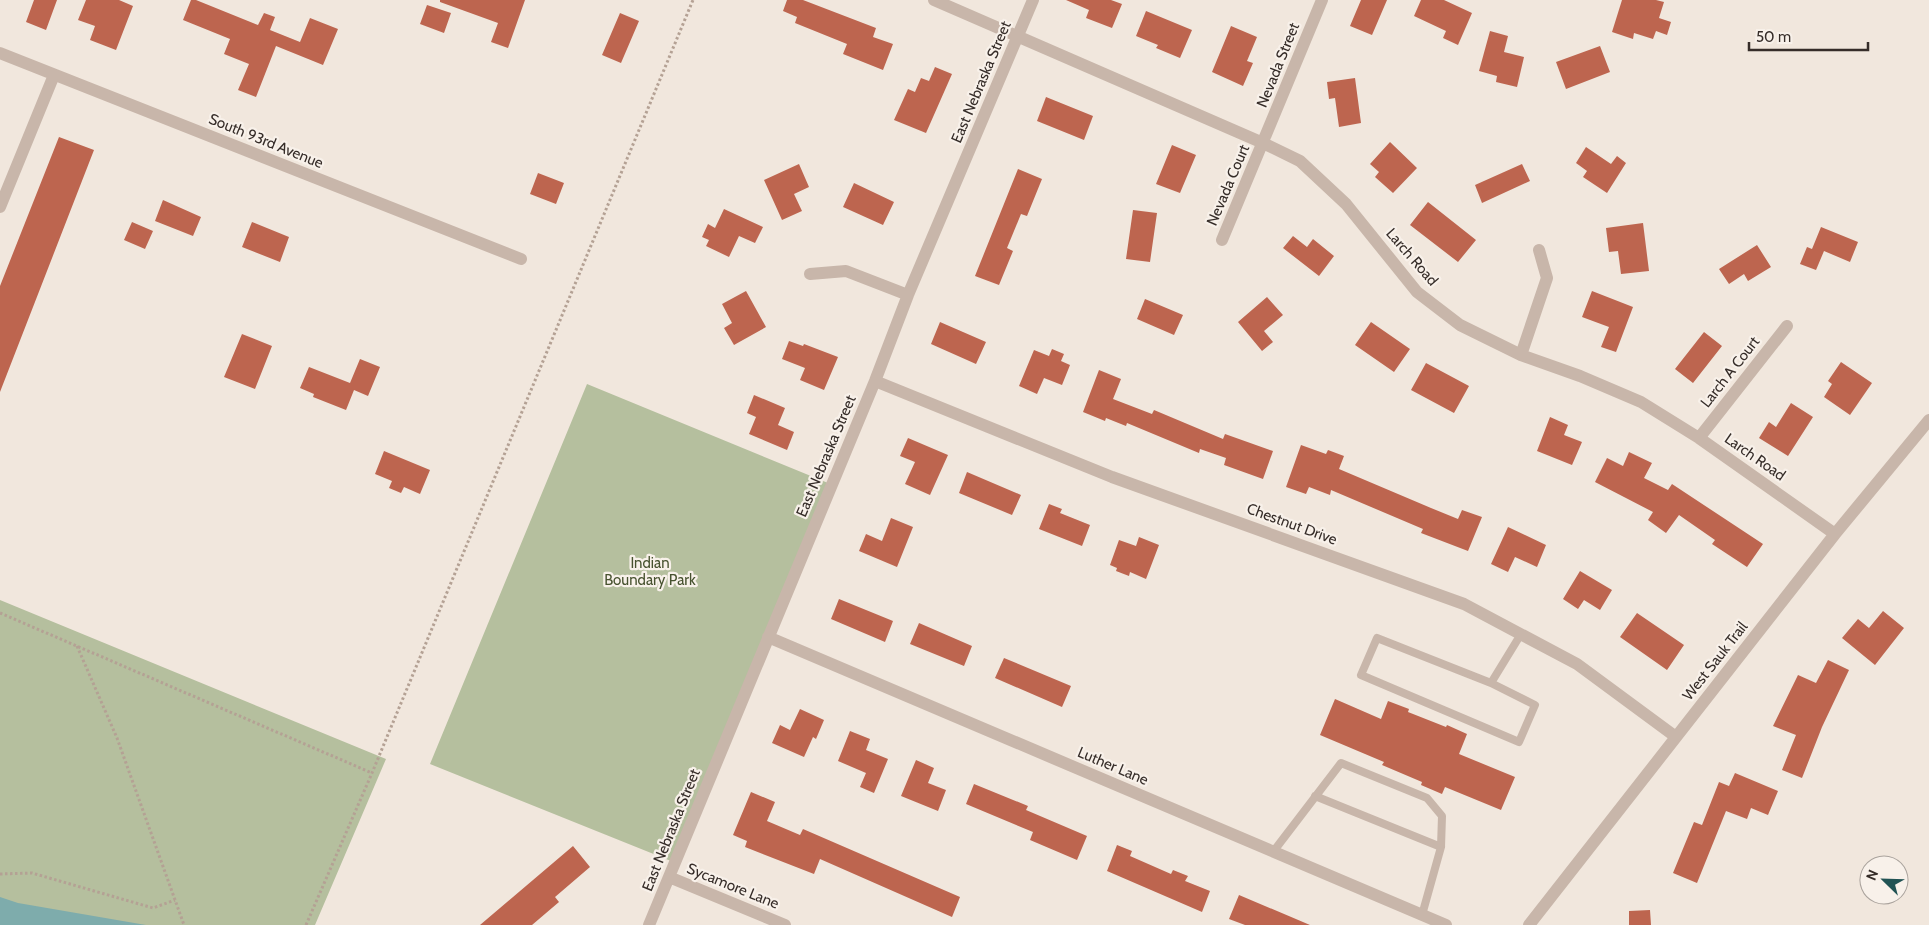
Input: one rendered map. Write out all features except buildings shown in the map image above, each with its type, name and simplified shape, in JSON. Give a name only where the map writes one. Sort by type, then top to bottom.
[{"type":"street","name":"Larch Road","points":[[934,0],[1263,143],[1300,161],[1346,204],[1417,292],[1460,325],[1521,355],[1580,376],[1641,402],[1699,438],[1836,534]]},
{"type":"street","name":"East Nebraska Street","points":[[649,925],[875,382],[908,295],[1033,0]]},
{"type":"street","name":"Nevada Street","points":[[1263,143],[1322,0]]},
{"type":"street","name":"South 93rd Avenue","points":[[0,54],[521,259]]},
{"type":"street","points":[[0,207],[54,75]]},
{"type":"street","name":"Nevada Court","points":[[1222,240],[1263,143]]},
{"type":"street","points":[[1521,355],[1547,278],[1539,250]]},
{"type":"street","points":[[810,274],[846,270],[908,295]]},
{"type":"street","name":"Larch A Court","points":[[1699,438],[1787,326]]},
{"type":"street","name":"Chestnut Drive","points":[[875,382],[1112,476],[1464,604],[1577,664],[1676,737]]},
{"type":"street","name":"West Sauk Trail","points":[[1529,925],[1836,534],[1929,420]]},
{"type":"street","name":"Luther Lane","points":[[768,638],[1446,925]]},
{"type":"street","name":"Sycamore Lane","points":[[669,877],[785,925]]},
{"type":"lane","points":[[1491,683],[1520,634]]},
{"type":"lane","points":[[1377,638],[1491,683],[1535,705],[1519,742],[1361,675],[1377,638]]},
{"type":"lane","points":[[1273,852],[1341,763],[1427,798],[1442,816],[1441,847],[1422,915]]},
{"type":"lane","points":[[1315,796],[1441,847]]},
{"type":"path","points":[[306,925],[372,773],[694,0]]},
{"type":"path","points":[[0,613],[372,773]]},
{"type":"path","points":[[78,646],[117,738],[184,925]]},
{"type":"path","points":[[0,874],[32,873],[153,908],[175,900]]},
{"type":"green space","name":"Indian Boundary Park","points":[[587,384],[828,483],[671,861],[430,764]]},
{"type":"green space","points":[[0,600],[386,759],[315,925],[0,925]]},
{"type":"water","points":[[0,897],[18,903],[146,925],[0,925]]}]
